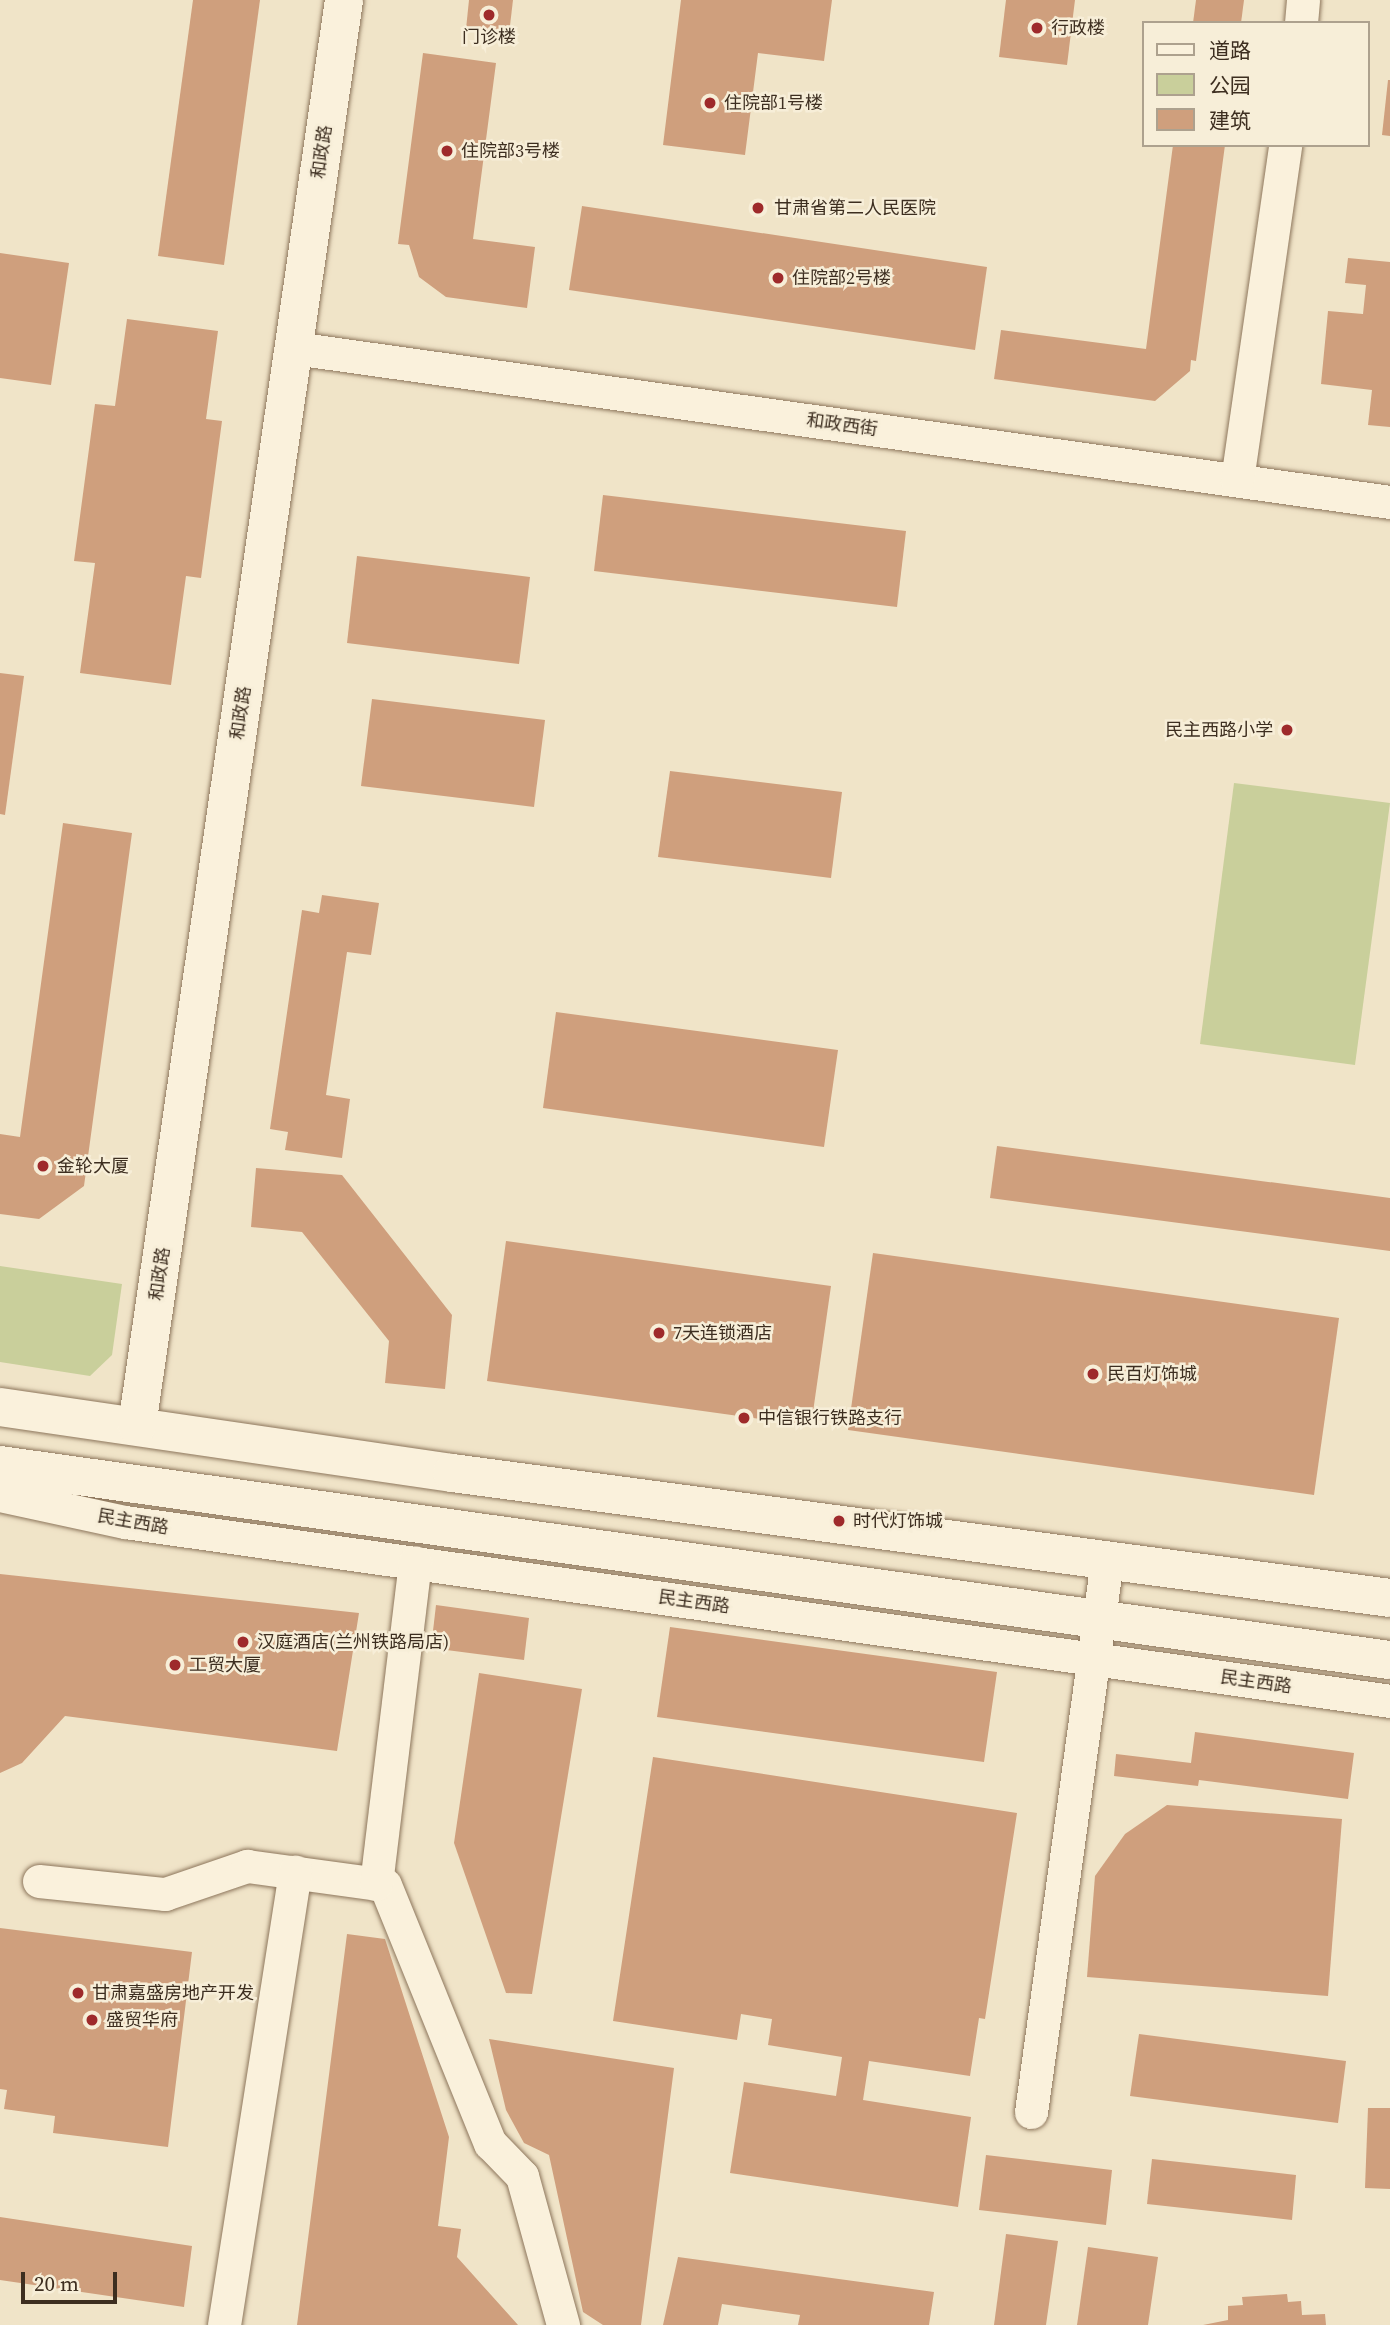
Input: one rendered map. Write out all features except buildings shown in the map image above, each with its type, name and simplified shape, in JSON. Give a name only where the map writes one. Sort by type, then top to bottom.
[{"type":"main road","name":"和政路","points":[[136,1426],[344,0]]},
{"type":"main road","points":[[0,1407],[452,1474],[1390,1598]]},
{"type":"main road","points":[[0,1465],[1390,1660]]},
{"type":"street","points":[[1301,21],[1303,0]]},
{"type":"street","points":[[1237,480],[1285,147]]},
{"type":"street","name":"和政西街","points":[[294,348],[1390,502]]},
{"type":"street","name":"民主西路","points":[[0,1495],[125,1522],[1390,1701]]},
{"type":"street","points":[[1031,2112],[1107,1560]]},
{"type":"street","points":[[376,1884],[415,1562]]},
{"type":"street","points":[[39,1881],[165,1894],[247,1866],[384,1885],[490,2143],[522,2176],[563,2325]]},
{"type":"street","points":[[224,2325],[295,1872]]},
{"type":"green space","points":[[1234,783],[1390,803],[1355,1065],[1200,1044]]},
{"type":"green space","points":[[0,1266],[122,1284],[112,1355],[90,1376],[0,1362]]},
{"type":"place","name":"门诊楼","points":[[489,15]]},
{"type":"place","name":"行政楼","points":[[1037,28]]},
{"type":"place","name":"住院部1号楼","points":[[710,103]]},
{"type":"place","name":"住院部3号楼","points":[[447,151]]},
{"type":"place","name":"甘肃省第二人民医院","points":[[758,208]]},
{"type":"place","name":"住院部2号楼","points":[[778,278]]},
{"type":"place","name":"民主西路小学","points":[[1287,730]]},
{"type":"place","name":"金轮大厦","points":[[43,1166]]},
{"type":"place","name":"7天连锁酒店","points":[[659,1333]]},
{"type":"place","name":"民百灯饰城","points":[[1093,1374]]},
{"type":"place","name":"中信银行铁路支行","points":[[744,1418]]},
{"type":"place","name":"时代灯饰城","points":[[839,1521]]},
{"type":"place","name":"汉庭酒店(兰州铁路局店)","points":[[243,1642]]},
{"type":"place","name":"工贸大厦","points":[[175,1665]]},
{"type":"place","name":"甘肃嘉盛房地产开发","points":[[78,1993]]},
{"type":"place","name":"盛贸华府","points":[[92,2020]]}]
